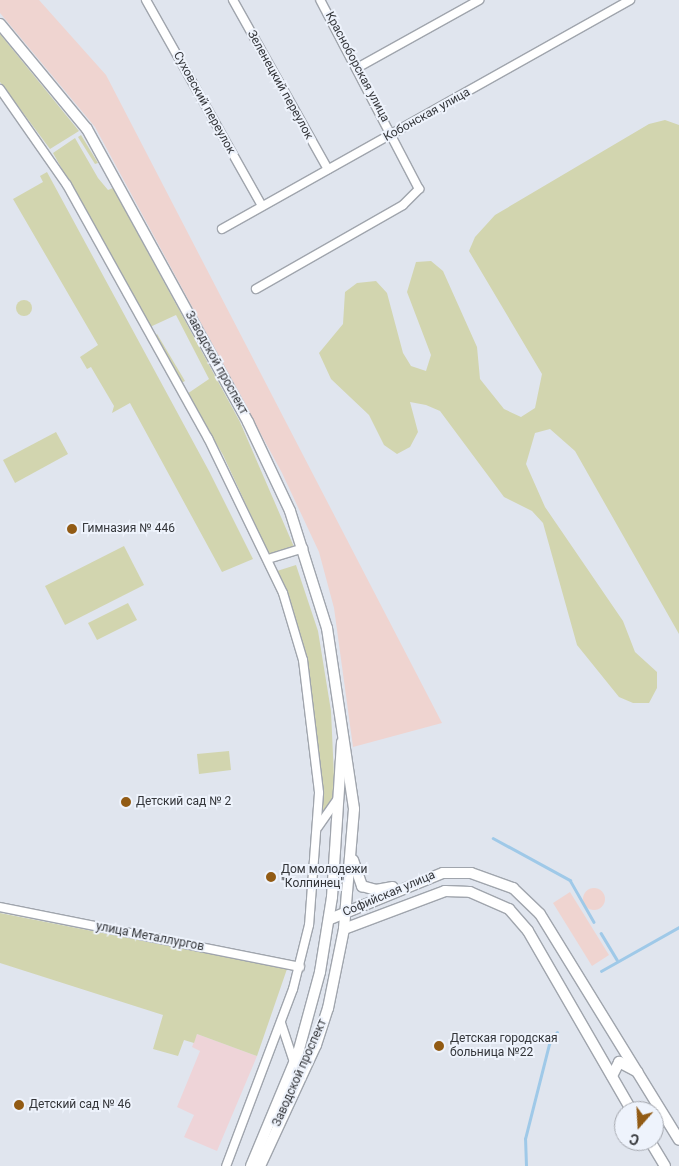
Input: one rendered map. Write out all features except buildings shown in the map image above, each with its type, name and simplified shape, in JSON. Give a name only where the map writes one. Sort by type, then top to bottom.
[{"type":"main road","name":"Заводской проспект","points":[[0,24],[44,72],[95,142],[248,422],[303,548],[330,648],[342,742],[353,792],[352,848],[344,929],[319,1036],[260,1166]]},
{"type":"main road","name":"Заводской проспект","points":[[251,1166],[294,1062],[316,992],[330,919],[342,742]]},
{"type":"main road","points":[[352,848],[354,872],[362,886],[376,890],[402,886]]},
{"type":"main road","name":"Софийская улица","points":[[330,919],[430,875],[471,873],[497,880],[526,898],[639,1072],[679,1140]]},
{"type":"main road","name":"Софийская улица","points":[[330,919],[344,929],[445,891],[470,892],[499,902],[528,931],[626,1101]]},
{"type":"main road","points":[[612,1076],[619,1062],[639,1072]]},
{"type":"main road","points":[[656,1151],[664,1166]]},
{"type":"street","name":"Суховский переулок","points":[[146,0],[262,206]]},
{"type":"street","name":"Зеленецкий переулок","points":[[233,0],[328,170]]},
{"type":"street","points":[[357,68],[479,0]]},
{"type":"street","name":"Кобонская улица","points":[[222,229],[630,0]]},
{"type":"street","name":"Красноборская улица","points":[[256,290],[403,205],[419,189],[393,134],[322,1]]},
{"type":"street","points":[[0,89],[78,203],[208,438],[268,560],[291,614],[305,670],[316,752],[318,827],[313,895],[300,967],[281,1023],[226,1166]]},
{"type":"street","points":[[268,560],[303,548]]},
{"type":"street","points":[[318,827],[338,796]]},
{"type":"street","name":"улица Металлургов","points":[[0,907],[300,967]]},
{"type":"street","points":[[281,1023],[294,1062]]},
{"type":"shaded area","points":[[0,0],[39,0],[106,75],[442,723],[353,747],[334,608],[319,552],[282,473],[95,127],[0,13]]},
{"type":"shaded area","points":[[594,888],[602,891],[605,899],[602,907],[594,910],[586,907],[583,899],[586,891]]},
{"type":"shaded area","points":[[570,892],[609,955],[592,966],[553,903]]},
{"type":"shaded area","points":[[197,1034],[257,1056],[217,1151],[184,1137],[194,1115],[177,1107],[200,1051],[192,1047]]},
{"type":"green space","points":[[0,34],[79,131],[50,149],[0,82]]},
{"type":"green space","points":[[665,120],[679,125],[679,634],[575,451],[550,429],[535,433],[526,464],[545,507],[623,621],[635,652],[657,672],[657,688],[649,703],[633,703],[619,697],[577,645],[543,523],[532,511],[504,497],[440,411],[426,405],[410,402],[418,432],[410,447],[397,454],[384,445],[369,415],[331,379],[319,353],[343,324],[345,292],[357,283],[376,281],[387,293],[403,353],[411,366],[426,371],[431,355],[407,292],[416,262],[431,261],[443,271],[477,347],[480,379],[504,409],[521,417],[535,408],[542,374],[469,251],[475,237],[495,215],[649,124]]},
{"type":"green space","points":[[81,135],[98,163],[95,164],[78,137]]},
{"type":"green space","points":[[75,138],[98,178],[108,190],[113,188],[240,422],[294,547],[269,554],[223,455],[187,394],[209,379],[176,315],[150,327],[53,153]]},
{"type":"green space","points":[[47,172],[209,471],[253,559],[222,572],[130,403],[112,413],[114,406],[91,367],[87,369],[80,357],[98,345],[13,199],[43,182],[40,176]]},
{"type":"green space","points":[[21,300],[27,300],[32,305],[30,314],[21,316],[16,311],[16,305]]},
{"type":"green space","points":[[157,334],[185,381],[181,383],[155,336]]},
{"type":"green space","points":[[56,432],[68,454],[15,483],[3,460]]},
{"type":"green space","points":[[124,546],[144,585],[65,625],[45,586]]},
{"type":"green space","points":[[296,565],[318,631],[331,711],[335,798],[322,812],[315,718],[303,643],[277,571]]},
{"type":"green space","points":[[128,603],[137,620],[97,640],[88,623]]},
{"type":"green space","points":[[229,751],[231,770],[199,774],[197,754]]},
{"type":"green space","points":[[0,913],[287,969],[257,1056],[197,1034],[194,1043],[184,1040],[178,1056],[153,1049],[163,1015],[0,963]]},
{"type":"waterway","points":[[493,838],[570,880],[594,922]]},
{"type":"waterway","points":[[601,971],[679,927]]},
{"type":"waterway","points":[[601,933],[617,960]]},
{"type":"waterway","points":[[526,1166],[525,1139],[549,1044],[557,1032]]},
{"type":"place","name":"Гимназия № 446","points":[[72,529]]},
{"type":"place","name":"Детский сад № 2","points":[[126,802]]},
{"type":"place","name":"Дом молодежи \"Колпинец\"","points":[[271,877]]},
{"type":"place","name":"Детская городская больница №22","points":[[439,1046]]},
{"type":"place","name":"Детский сад № 46","points":[[19,1105]]}]
